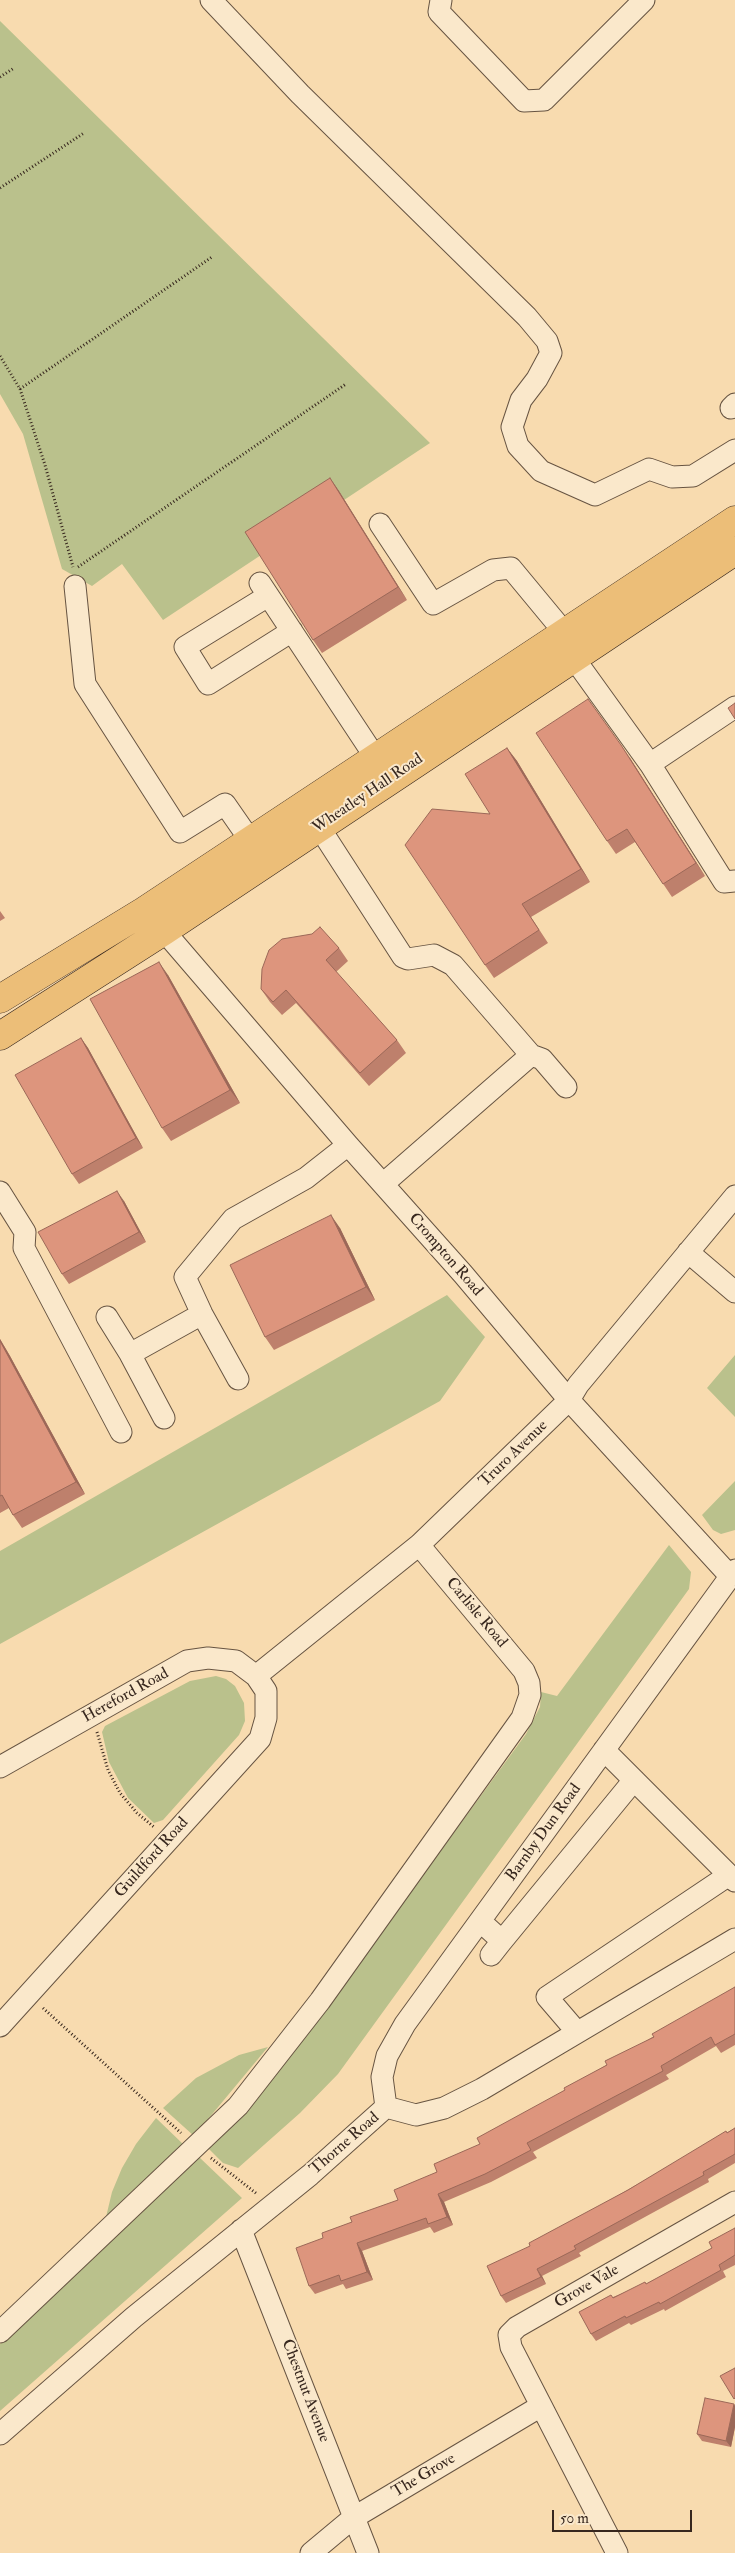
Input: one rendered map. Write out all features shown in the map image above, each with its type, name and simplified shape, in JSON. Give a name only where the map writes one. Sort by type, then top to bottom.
[{"type":"highway","name":"Wheatley Hall Road","points":[[0,999],[136,916],[735,520]]},
{"type":"highway","name":"Wheatley Hall Road","points":[[0,1036],[164,931],[573,657],[735,551]]},
{"type":"street","points":[[211,0],[300,94],[527,317],[547,341],[551,353],[537,379],[521,400],[512,427],[518,446],[541,471],[595,495],[649,469],[672,477],[692,476],[735,450]]},
{"type":"street","points":[[441,0],[439,12],[524,101],[544,100],[644,0]]},
{"type":"street","points":[[380,524],[433,604],[493,570],[511,568],[564,632]]},
{"type":"street","points":[[75,586],[85,684],[180,832],[225,804],[250,840]]},
{"type":"street","points":[[292,632],[208,684],[185,647],[264,590],[292,632],[375,757]]},
{"type":"street","points":[[573,657],[650,764],[730,882]]},
{"type":"street","points":[[650,764],[735,707]]},
{"type":"street","points":[[319,827],[403,958],[434,955],[453,965],[532,1055],[542,1059],[566,1087]]},
{"type":"street","name":"Crompton Road","points":[[164,931],[569,1400],[732,1573]]},
{"type":"street","points":[[383,1184],[532,1055]]},
{"type":"street","points":[[238,1379],[202,1314],[185,1277],[233,1219],[306,1178],[348,1145]]},
{"type":"street","points":[[0,1192],[25,1232],[24,1248],[121,1432]]},
{"type":"street","name":"Truro Avenue","points":[[256,1676],[419,1545],[569,1400],[578,1385],[735,1196]]},
{"type":"street","points":[[688,1252],[735,1292]]},
{"type":"street","points":[[130,1354],[202,1314]]},
{"type":"street","points":[[107,1317],[130,1354],[164,1418]]},
{"type":"street","name":"Carlisle Road","points":[[196,2146],[238,2106],[320,2001],[522,1718],[527,1708],[529,1683],[524,1671],[419,1545]]},
{"type":"street","name":"Barnby Dun Road","points":[[386,2107],[382,2077],[387,2056],[405,2024],[732,1573]]},
{"type":"street","name":"Hereford Road","points":[[0,1767],[187,1661],[208,1658],[236,1661],[256,1676]]},
{"type":"street","name":"Guildford Road","points":[[0,2026],[260,1739],[266,1718],[266,1691],[256,1676]]},
{"type":"street","points":[[577,2032],[540,2002],[732,1878],[604,1750]]},
{"type":"street","points":[[480,1921],[496,1948],[634,1780]]},
{"type":"street","name":"Thorne Road","points":[[0,2434],[134,2317],[310,2175],[386,2107],[416,2115],[444,2108],[735,1939]]},
{"type":"street","points":[[0,2332],[196,2146]]},
{"type":"street","name":"Grove Vale","points":[[541,2406],[511,2348],[509,2335],[517,2327],[735,2202]]},
{"type":"street","name":"Chestnut Avenue","points":[[241,2230],[368,2553]]},
{"type":"street","points":[[541,2406],[617,2553]]},
{"type":"street","name":"The Grove","points":[[312,2553],[353,2518],[541,2406]]},
{"type":"path","points":[[0,76],[14,68]]},
{"type":"path","points":[[0,188],[84,133]]},
{"type":"path","points":[[20,389],[212,257]]},
{"type":"path","points":[[0,356],[20,389],[45,465],[74,570],[346,384]]},
{"type":"path","points":[[92,1715],[108,1770],[120,1793],[137,1813],[169,1839]]},
{"type":"path","points":[[28,1995],[196,2146],[271,2205]]},
{"type":"green space","points":[[0,21],[430,443],[163,620],[122,564],[92,586],[62,569],[23,434],[0,394]]},
{"type":"green space","points":[[447,1295],[485,1337],[440,1401],[0,1644],[0,1551]]},
{"type":"green space","points":[[735,1355],[735,1417],[707,1388]]},
{"type":"green space","points":[[735,1481],[735,1530],[721,1534],[713,1530],[702,1515]]},
{"type":"green space","points":[[669,1545],[691,1572],[689,1589],[338,2074],[300,2113],[238,2168],[223,2163],[208,2148],[390,1920],[526,1734],[540,1707],[541,1692],[557,1696]]},
{"type":"green space","points":[[216,1676],[226,1679],[235,1686],[244,1703],[245,1721],[239,1735],[163,1820],[154,1823],[128,1798],[109,1762],[102,1732],[105,1726],[190,1681]]},
{"type":"green space","points":[[268,2047],[194,2136],[163,2108],[196,2078],[239,2055]]},
{"type":"green space","points":[[156,2118],[184,2145],[106,2217],[112,2192],[122,2168],[136,2144]]},
{"type":"green space","points":[[199,2157],[242,2198],[0,2411],[0,2344]]},
{"type":"building","points":[[330,478],[398,587],[313,640],[245,532]]},
{"type":"building","points":[[588,699],[621,745],[696,863],[663,884],[627,829],[607,841],[536,733]]},
{"type":"building","points":[[735,703],[735,719],[728,708]]},
{"type":"building","points":[[507,748],[581,869],[522,904],[539,930],[485,965],[405,845],[432,809],[490,814],[465,774]]},
{"type":"building","points":[[320,927],[339,948],[326,960],[397,1040],[360,1073],[286,990],[273,1002],[261,989],[262,969],[269,950],[282,939],[312,934]]},
{"type":"building","points":[[159,962],[230,1090],[162,1128],[90,999]]},
{"type":"building","points":[[81,1038],[136,1138],[72,1174],[15,1075]]},
{"type":"building","points":[[117,1191],[139,1232],[62,1274],[38,1232]]},
{"type":"building","points":[[331,1215],[366,1287],[265,1337],[230,1265]]},
{"type":"building","points":[[0,1341],[76,1482],[13,1515],[2,1495],[0,1496]]},
{"type":"building","points":[[735,1987],[735,2034],[715,2045],[711,2037],[661,2066],[663,2071],[527,2143],[531,2150],[485,2174],[438,2194],[447,2217],[428,2224],[426,2218],[357,2243],[367,2272],[341,2281],[339,2275],[309,2286],[296,2248],[323,2238],[322,2233],[352,2222],[350,2217],[398,2200],[394,2190],[437,2172],[434,2164],[480,2144],[477,2138],[565,2090],[564,2088],[607,2065],[605,2061],[654,2037],[652,2034]]},
{"type":"building","points":[[735,2128],[735,2154],[703,2172],[704,2175],[574,2246],[576,2249],[537,2269],[541,2277],[501,2296],[487,2266],[530,2246],[529,2243],[628,2190],[726,2131],[727,2133]]},
{"type":"building","points":[[735,2228],[735,2255],[719,2265],[721,2270],[660,2304],[659,2302],[626,2318],[625,2316],[591,2334],[579,2312],[611,2295],[613,2298],[645,2282],[646,2284],[712,2248],[709,2242]]},
{"type":"building","points":[[735,2368],[735,2398],[734,2399],[720,2376]]},
{"type":"building","points":[[705,2398],[734,2404],[726,2441],[697,2434]]}]
